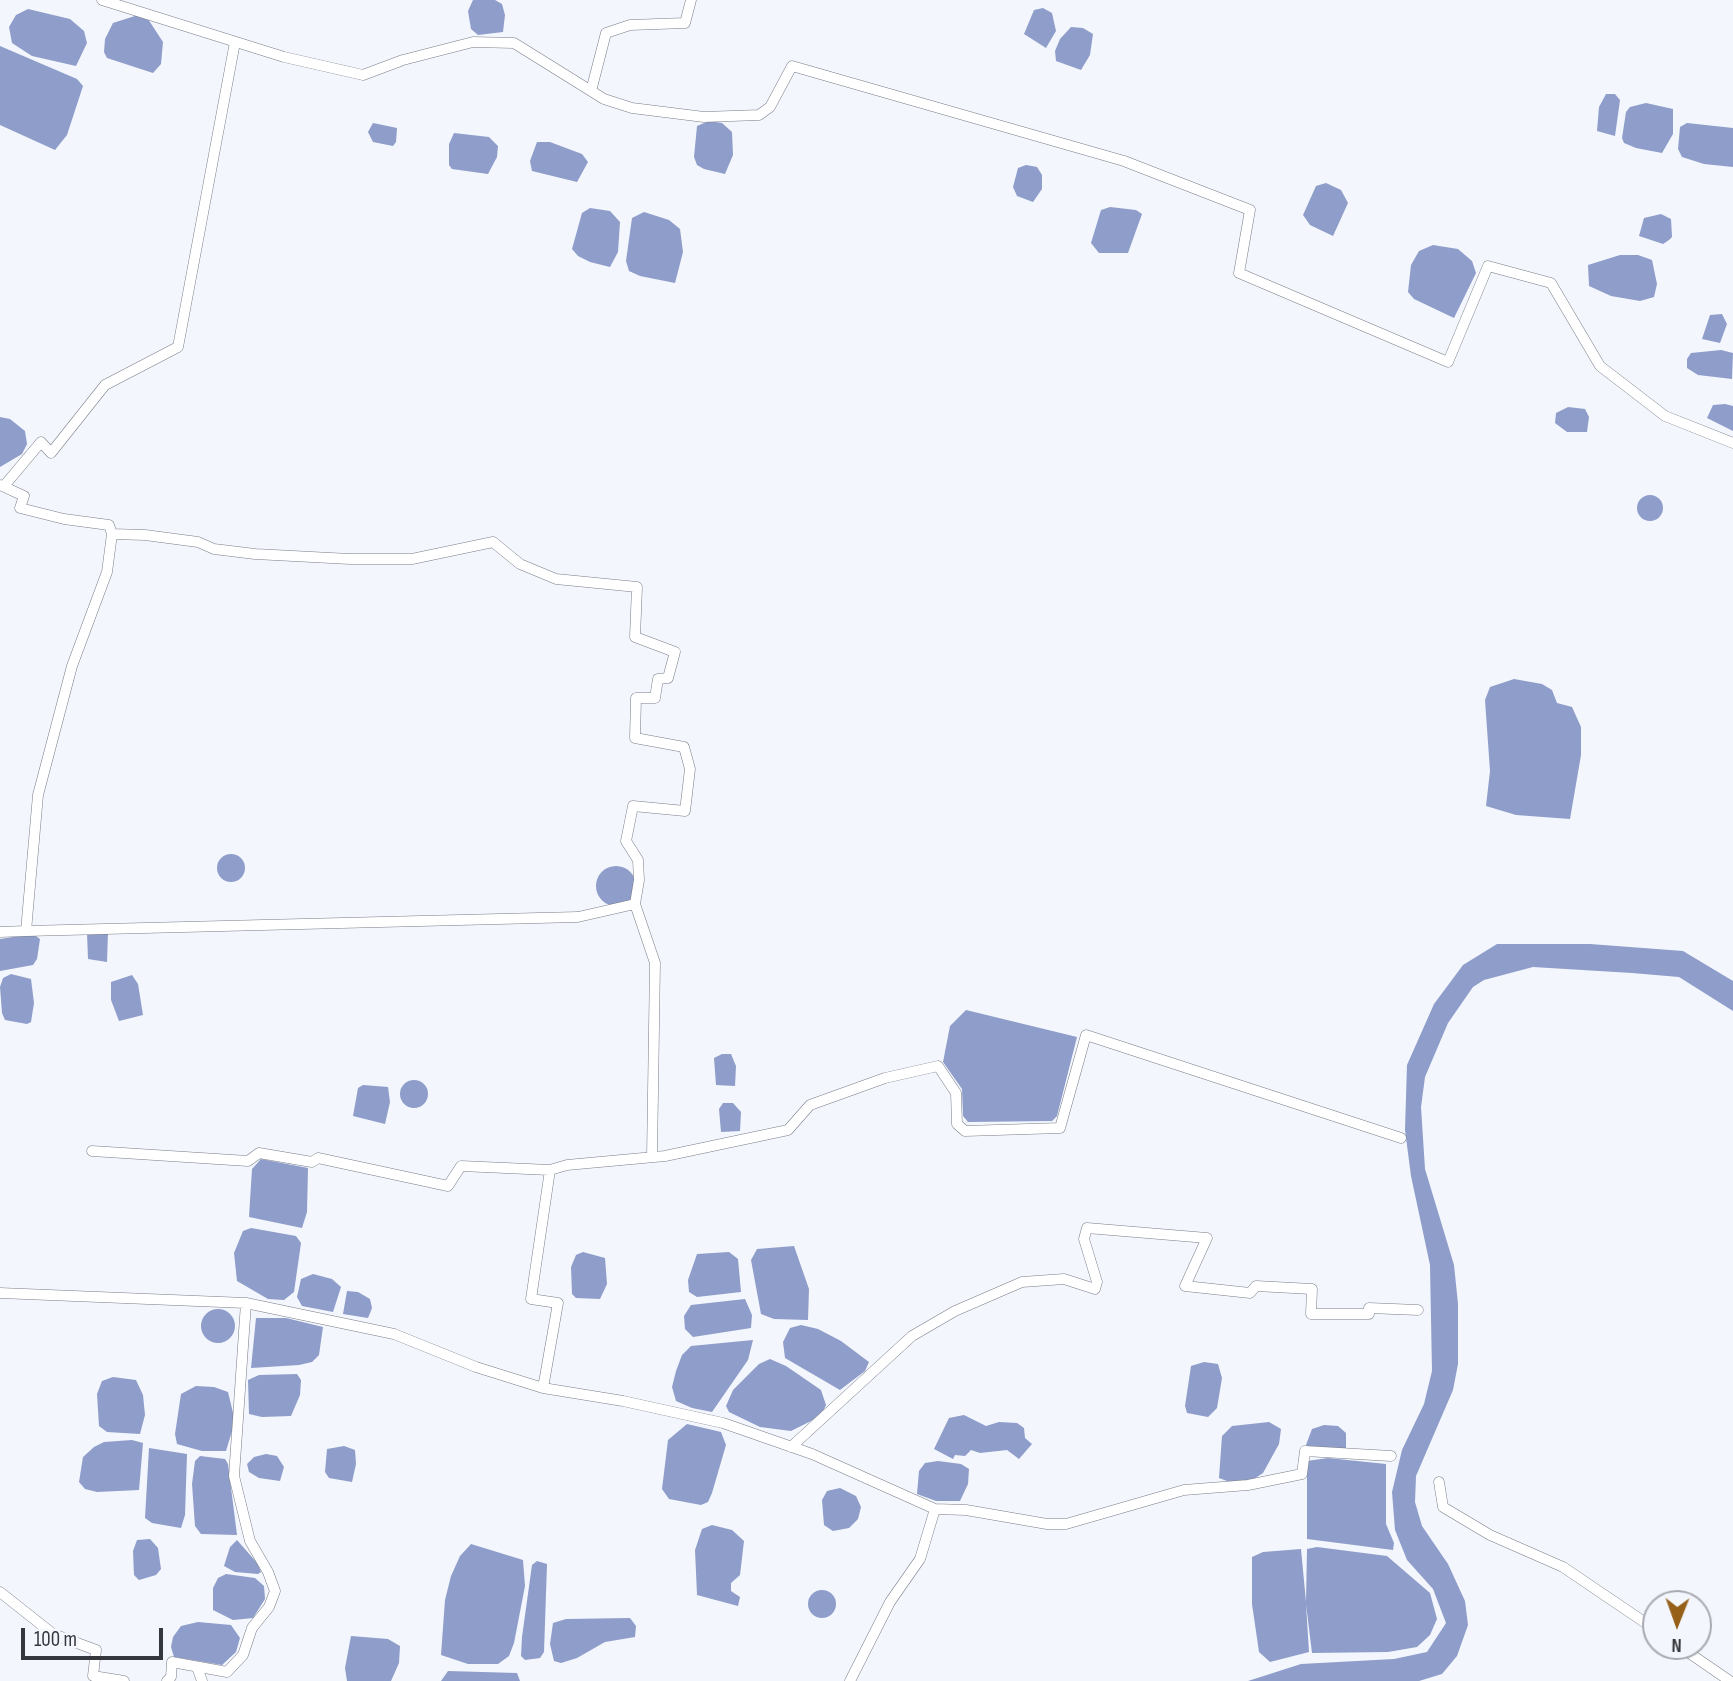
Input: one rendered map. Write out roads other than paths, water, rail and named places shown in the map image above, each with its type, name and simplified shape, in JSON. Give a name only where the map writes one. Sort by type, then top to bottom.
[{"type":"street","points":[[102,0],[234,42],[363,75],[403,60],[462,45],[514,43],[591,91],[632,107],[704,117],[759,115],[770,107],[792,66],[1124,161],[1250,210],[1239,273],[1448,362],[1488,266],[1551,283],[1600,366],[1665,416],[1733,443]]},
{"type":"street","points":[[591,91],[606,33],[630,25],[685,23],[691,0]]},
{"type":"street","points":[[26,931],[38,795],[72,666],[107,572],[112,534],[109,525],[64,519],[20,508],[24,496],[2,486],[41,442],[51,453],[105,385],[178,348],[234,42]]},
{"type":"street","points":[[112,534],[172,538],[254,554],[350,559],[412,559],[493,541],[520,564],[556,579],[637,587],[635,637],[675,652],[668,678],[658,679],[655,698],[636,698],[635,738],[684,747],[690,769],[685,811],[633,806],[626,841],[638,860],[639,880],[635,904],[655,963],[652,1157]]},
{"type":"street","points":[[0,932],[578,917],[635,904]]},
{"type":"street","points":[[92,1151],[248,1161],[259,1153],[312,1162],[318,1157],[448,1186],[461,1166],[550,1170],[567,1165],[652,1157],[788,1130],[810,1105],[885,1078],[938,1066],[956,1093],[957,1124],[965,1131],[1060,1128],[1086,1035],[1401,1138]]},
{"type":"street","points":[[543,1388],[558,1303],[531,1299],[550,1170]]},
{"type":"street","points":[[791,1447],[912,1336],[955,1311],[1022,1282],[1064,1279],[1095,1289],[1097,1282],[1084,1239],[1087,1228],[1207,1238],[1185,1286],[1250,1293],[1256,1286],[1312,1289],[1311,1314],[1369,1314],[1369,1308],[1418,1310]]},
{"type":"street","points":[[0,1293],[246,1303],[394,1334],[476,1367],[543,1388],[623,1401],[723,1423],[791,1447],[935,1509],[966,1510],[1047,1524],[1066,1524],[1184,1490],[1248,1485],[1302,1474],[1305,1451],[1391,1456]]},
{"type":"street","points":[[167,1681],[171,1677],[172,1662],[227,1672],[243,1655],[252,1628],[275,1591],[268,1572],[250,1541],[234,1476],[246,1303]]},
{"type":"street","points":[[1438,1482],[1443,1507],[1490,1535],[1563,1567],[1642,1621]]},
{"type":"street","points":[[850,1681],[890,1602],[920,1559],[935,1509]]},
{"type":"street","points":[[0,1592],[53,1634],[96,1650],[93,1676],[124,1681]]},
{"type":"street","points":[[1699,1660],[1730,1681]]},
{"type":"street","points":[[197,1667],[202,1681]]},
{"type":"water","points":[[473,0],[495,0],[502,4],[505,15],[503,32],[478,35],[471,29],[468,11]]},
{"type":"water","points":[[1043,8],[1052,13],[1056,31],[1046,48],[1024,34],[1034,10]]},
{"type":"water","points":[[28,9],[70,19],[84,31],[87,43],[76,66],[32,56],[12,43],[9,27],[16,15]]},
{"type":"water","points":[[138,15],[148,19],[163,42],[161,64],[153,73],[107,58],[104,52],[105,39],[113,23]]},
{"type":"water","points":[[1071,27],[1083,28],[1093,34],[1090,55],[1081,70],[1056,61],[1055,51],[1060,39]]},
{"type":"water","points":[[0,46],[77,79],[83,86],[67,135],[55,150],[0,125]]},
{"type":"water","points":[[1606,94],[1615,94],[1620,100],[1615,136],[1597,131],[1599,107]]},
{"type":"water","points":[[1646,103],[1673,109],[1673,134],[1662,153],[1636,148],[1624,143],[1622,138],[1626,112],[1630,107]]},
{"type":"water","points":[[709,121],[722,123],[732,132],[733,155],[725,174],[704,169],[697,165],[694,157],[697,126]]},
{"type":"water","points":[[373,123],[397,128],[393,146],[373,142],[368,132]]},
{"type":"water","points":[[1687,123],[1733,128],[1733,167],[1704,164],[1682,157],[1678,149],[1680,127]]},
{"type":"water","points":[[454,133],[489,137],[498,146],[497,157],[488,174],[452,169],[449,165],[449,144]]},
{"type":"water","points":[[537,142],[550,142],[582,154],[588,162],[577,182],[532,171],[530,161]]},
{"type":"water","points":[[1026,165],[1037,167],[1042,175],[1042,189],[1033,202],[1017,196],[1013,187],[1018,168]]},
{"type":"water","points":[[1326,183],[1341,190],[1348,203],[1333,236],[1310,225],[1303,215],[1316,186]]},
{"type":"water","points":[[1110,207],[1136,210],[1142,214],[1128,253],[1099,253],[1091,243],[1101,210]]},
{"type":"water","points":[[590,208],[610,211],[620,222],[618,252],[610,267],[590,262],[578,256],[572,249],[582,213]]},
{"type":"water","points":[[644,212],[669,220],[680,229],[683,252],[675,283],[629,271],[626,261],[632,218]]},
{"type":"water","points":[[1661,214],[1671,219],[1672,237],[1669,240],[1663,244],[1639,236],[1644,218]]},
{"type":"water","points":[[1433,245],[1458,249],[1472,261],[1476,273],[1454,318],[1414,299],[1408,292],[1411,265],[1419,251]]},
{"type":"water","points":[[1620,255],[1638,255],[1652,260],[1657,284],[1654,297],[1640,301],[1611,296],[1589,286],[1588,265]]},
{"type":"water","points":[[1722,314],[1727,324],[1720,343],[1702,339],[1710,315]]},
{"type":"water","points":[[1721,350],[1733,353],[1732,379],[1698,375],[1687,368],[1687,359],[1691,353]]},
{"type":"water","points":[[1713,405],[1733,406],[1733,431],[1707,418]]},
{"type":"water","points":[[1568,407],[1585,409],[1589,417],[1587,432],[1567,432],[1555,423],[1556,413]]},
{"type":"water","points":[[0,417],[10,419],[25,431],[27,444],[22,454],[0,467]]},
{"type":"water","points":[[1650,495],[1659,499],[1663,508],[1659,517],[1650,521],[1641,517],[1637,508],[1641,499]]},
{"type":"water","points":[[1514,679],[1542,684],[1552,690],[1557,703],[1572,707],[1581,727],[1581,755],[1570,819],[1516,815],[1486,806],[1490,771],[1485,700],[1490,687]]},
{"type":"water","points":[[231,854],[241,858],[245,868],[241,878],[231,882],[221,878],[217,868],[221,858]]},
{"type":"water","points":[[616,866],[630,872],[636,886],[630,900],[616,906],[602,900],[596,886],[602,872]]},
{"type":"water","points":[[108,932],[107,962],[88,959],[87,933]]},
{"type":"water","points":[[33,934],[40,939],[37,959],[33,965],[0,971],[0,939]]},
{"type":"water","points":[[1497,944],[1590,944],[1683,951],[1733,981],[1733,1011],[1679,977],[1533,967],[1484,980],[1473,987],[1448,1023],[1425,1077],[1421,1107],[1425,1169],[1454,1265],[1458,1304],[1458,1364],[1453,1390],[1416,1476],[1415,1502],[1422,1526],[1448,1564],[1465,1601],[1468,1625],[1457,1656],[1442,1674],[1419,1681],[1248,1681],[1301,1664],[1394,1659],[1427,1652],[1446,1623],[1433,1589],[1407,1560],[1395,1530],[1392,1492],[1402,1450],[1424,1404],[1432,1371],[1430,1265],[1411,1176],[1405,1130],[1407,1065],[1434,1004],[1463,965]]},
{"type":"water","points":[[11,974],[31,979],[34,1003],[31,1022],[27,1024],[5,1020],[2,1013],[0,987],[3,978]]},
{"type":"water","points":[[132,975],[138,984],[143,1015],[119,1021],[111,1000],[111,982]]},
{"type":"water","points":[[966,1010],[1077,1037],[1057,1116],[1052,1121],[968,1122],[963,1116],[962,1089],[943,1062],[950,1026]]},
{"type":"water","points":[[731,1054],[736,1066],[735,1086],[716,1085],[714,1058]]},
{"type":"water","points":[[414,1080],[424,1084],[428,1094],[424,1104],[414,1108],[404,1104],[400,1094],[404,1084]]},
{"type":"water","points":[[363,1085],[388,1087],[390,1102],[385,1124],[353,1116],[358,1088]]},
{"type":"water","points":[[723,1103],[733,1103],[741,1112],[740,1131],[721,1132],[719,1109]]},
{"type":"water","points":[[261,1159],[308,1168],[307,1212],[302,1228],[249,1217],[252,1169]]},
{"type":"water","points":[[251,1228],[296,1236],[301,1243],[294,1292],[284,1300],[268,1299],[237,1281],[234,1253],[243,1231]]},
{"type":"water","points":[[794,1246],[809,1289],[808,1320],[774,1319],[761,1314],[751,1260],[757,1249]]},
{"type":"water","points":[[583,1252],[605,1258],[607,1284],[600,1299],[576,1298],[572,1294],[571,1267],[576,1255]]},
{"type":"water","points":[[729,1252],[738,1259],[741,1292],[697,1297],[689,1292],[688,1280],[697,1254]]},
{"type":"water","points":[[313,1274],[332,1279],[341,1287],[333,1312],[302,1306],[297,1297],[301,1279]]},
{"type":"water","points":[[347,1291],[358,1292],[370,1299],[372,1308],[368,1318],[343,1314]]},
{"type":"water","points":[[745,1299],[752,1315],[751,1328],[693,1337],[685,1329],[684,1316],[691,1305]]},
{"type":"water","points":[[218,1309],[230,1314],[235,1326],[230,1338],[218,1343],[206,1338],[201,1326],[206,1314]]},
{"type":"water","points":[[256,1318],[286,1318],[323,1327],[319,1355],[312,1362],[299,1365],[251,1368]]},
{"type":"water","points":[[801,1325],[818,1329],[841,1341],[869,1362],[865,1371],[840,1390],[785,1358],[783,1342],[790,1328]]},
{"type":"water","points":[[753,1340],[748,1360],[712,1412],[676,1401],[672,1387],[676,1371],[682,1355],[691,1346]]},
{"type":"water","points":[[770,1359],[786,1366],[821,1390],[826,1405],[821,1416],[791,1431],[760,1427],[729,1412],[726,1406],[733,1390],[759,1364]]},
{"type":"water","points":[[1204,1362],[1218,1364],[1222,1378],[1217,1408],[1208,1417],[1187,1413],[1185,1406],[1191,1366]]},
{"type":"water","points":[[297,1374],[301,1380],[300,1395],[291,1416],[262,1417],[249,1414],[248,1380],[259,1375]]},
{"type":"water","points":[[113,1377],[136,1380],[143,1395],[145,1415],[140,1434],[107,1432],[99,1426],[97,1394],[102,1381]]},
{"type":"water","points":[[196,1386],[214,1387],[228,1392],[235,1421],[226,1451],[202,1451],[177,1444],[175,1434],[181,1394]]},
{"type":"water","points":[[964,1415],[986,1426],[999,1422],[1017,1423],[1024,1428],[1025,1438],[1032,1444],[1019,1459],[1007,1450],[980,1453],[971,1450],[965,1456],[955,1455],[953,1459],[934,1449],[949,1418]]},
{"type":"water","points":[[1269,1422],[1281,1429],[1279,1444],[1263,1473],[1251,1481],[1227,1481],[1219,1478],[1222,1436],[1232,1426]]},
{"type":"water","points":[[687,1424],[721,1432],[726,1445],[712,1493],[708,1502],[701,1505],[669,1499],[662,1489],[668,1440]]},
{"type":"water","points":[[1324,1425],[1338,1426],[1346,1433],[1346,1448],[1312,1449],[1306,1445],[1312,1429]]},
{"type":"water","points":[[132,1440],[143,1443],[139,1490],[97,1492],[85,1489],[79,1482],[83,1457],[104,1442]]},
{"type":"water","points":[[344,1446],[355,1450],[356,1464],[352,1482],[329,1478],[325,1472],[327,1449]]},
{"type":"water","points":[[149,1448],[187,1454],[185,1515],[181,1528],[152,1523],[145,1518]]},
{"type":"water","points":[[266,1454],[277,1456],[284,1467],[280,1481],[259,1478],[249,1472],[247,1464],[254,1457]]},
{"type":"water","points":[[200,1456],[225,1459],[228,1464],[237,1535],[201,1534],[195,1526],[192,1484],[195,1461]]},
{"type":"water","points":[[1328,1458],[1386,1464],[1386,1524],[1394,1543],[1393,1550],[1307,1539],[1307,1461]]},
{"type":"water","points":[[938,1461],[961,1464],[969,1469],[968,1484],[960,1501],[936,1501],[917,1494],[919,1471],[925,1463]]},
{"type":"water","points":[[840,1488],[856,1496],[861,1507],[858,1519],[849,1528],[833,1531],[824,1525],[822,1500],[827,1491]]},
{"type":"water","points":[[712,1525],[732,1530],[744,1541],[740,1575],[731,1583],[731,1591],[740,1597],[738,1606],[697,1595],[695,1550],[702,1529]]},
{"type":"water","points":[[150,1539],[158,1548],[161,1569],[156,1575],[139,1580],[134,1575],[133,1551],[137,1540]]},
{"type":"water","points":[[237,1540],[258,1564],[261,1572],[235,1572],[224,1566],[230,1547]]},
{"type":"water","points":[[471,1544],[523,1560],[525,1586],[514,1643],[509,1656],[498,1664],[468,1664],[441,1655],[445,1600],[451,1576],[460,1556]]},
{"type":"water","points":[[1317,1547],[1387,1556],[1430,1593],[1437,1619],[1430,1635],[1417,1647],[1388,1652],[1312,1653],[1306,1604],[1309,1652],[1270,1662],[1259,1652],[1252,1604],[1252,1557],[1263,1552],[1301,1549],[1306,1602],[1307,1549]]},
{"type":"water","points":[[537,1561],[547,1564],[544,1652],[540,1658],[525,1660],[521,1656],[522,1637],[532,1565]]},
{"type":"water","points":[[226,1574],[255,1578],[264,1586],[265,1599],[253,1618],[233,1620],[213,1610],[213,1588],[218,1578]]},
{"type":"water","points":[[822,1590],[832,1594],[836,1604],[832,1614],[822,1618],[812,1614],[808,1604],[812,1594]]},
{"type":"water","points":[[630,1618],[636,1626],[635,1637],[605,1642],[577,1658],[561,1663],[554,1661],[550,1644],[553,1623],[566,1619]]},
{"type":"water","points":[[198,1622],[231,1625],[240,1638],[236,1652],[222,1665],[174,1657],[171,1647],[173,1637],[181,1626]]},
{"type":"water","points":[[351,1636],[388,1639],[400,1646],[399,1663],[391,1681],[347,1681],[345,1668]]},
{"type":"water","points":[[448,1671],[517,1673],[520,1681],[441,1681]]}]
